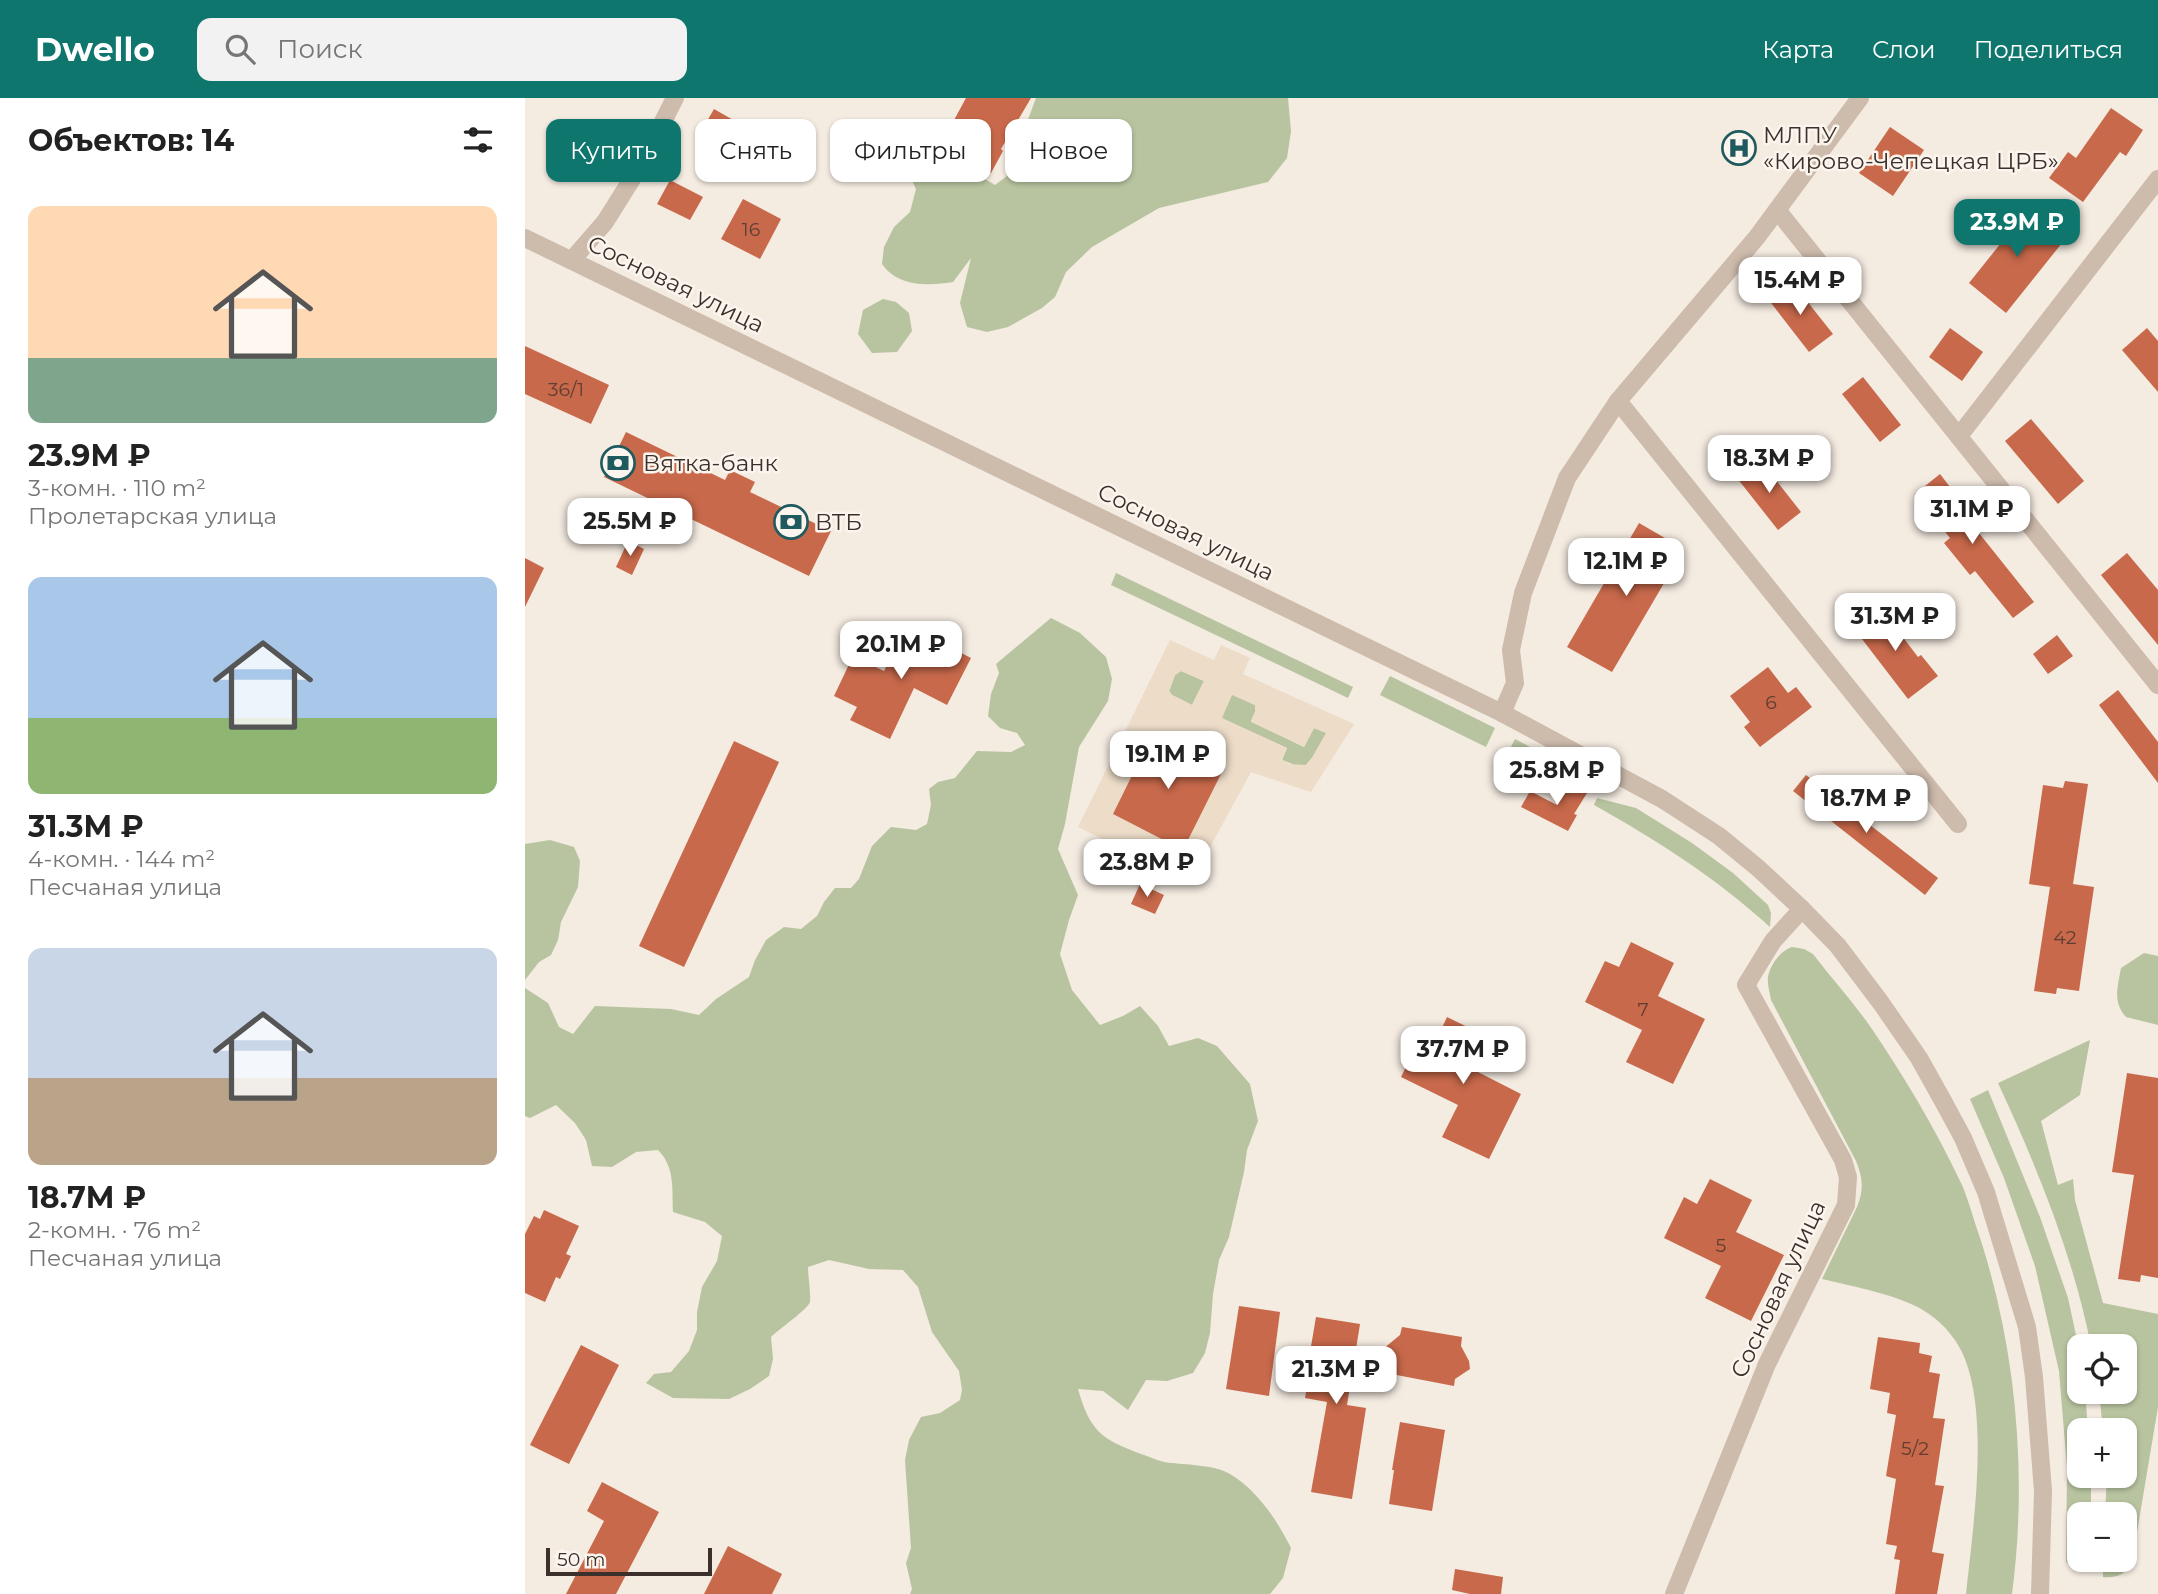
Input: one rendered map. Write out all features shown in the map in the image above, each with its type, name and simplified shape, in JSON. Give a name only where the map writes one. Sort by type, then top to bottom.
[{"type":"street","points":[[572,260],[605,222],[642,163],[675,98]]},
{"type":"street","points":[[1502,713],[1515,683],[1511,650],[1523,593],[1567,478],[1618,401],[1757,237],[1860,98]]},
{"type":"street","points":[[1959,436],[2158,178]]},
{"type":"street","points":[[1777,210],[2158,685]]},
{"type":"street","name":"Сосновая улица","points":[[525,237],[1502,713],[1662,799],[1719,836],[1758,868],[1802,909],[1845,956],[1881,1003],[1919,1058],[1963,1138],[1986,1192],[2027,1327],[2034,1377],[2043,1492],[2040,1594]]},
{"type":"street","points":[[1618,401],[1958,824]]},
{"type":"street","name":"Сосновая улица","points":[[1674,1594],[1767,1364],[1846,1205],[1848,1177],[1843,1160],[1746,985],[1773,941],[1802,909]]},
{"type":"green space","points":[[1036,98],[1288,98],[1291,131],[1287,158],[1268,182],[1159,208],[1092,247],[1066,272],[1055,297],[1042,308],[1008,327],[987,332],[967,327],[960,303],[971,258],[953,282],[914,283],[896,277],[882,264],[884,247],[894,227],[910,212],[916,189],[913,182],[990,182],[995,185],[1005,178],[1005,182],[1132,182],[1132,119],[1028,119]]},
{"type":"green space","points":[[883,299],[896,302],[909,313],[912,331],[897,352],[872,353],[858,334],[863,310]]},
{"type":"green space","points":[[1116,573],[1353,687],[1348,698],[1111,585]]},
{"type":"green space","points":[[1051,618],[1080,633],[1106,657],[1112,679],[1108,701],[1079,747],[1058,849],[1078,895],[1060,954],[1072,990],[1100,1025],[1140,1006],[1158,1026],[1169,1046],[1198,1038],[1217,1046],[1250,1084],[1258,1121],[1247,1150],[1229,1237],[1219,1260],[1205,1353],[1193,1373],[1167,1381],[1146,1380],[1128,1410],[1103,1391],[1078,1389],[1087,1415],[1107,1438],[1127,1449],[1160,1461],[1224,1471],[1249,1488],[1273,1516],[1291,1548],[1283,1578],[1270,1594],[910,1594],[912,1589],[906,1563],[911,1548],[905,1460],[909,1440],[921,1417],[940,1413],[960,1400],[962,1390],[959,1371],[932,1332],[918,1287],[903,1270],[869,1269],[829,1260],[808,1267],[810,1302],[771,1337],[773,1359],[769,1376],[729,1399],[673,1398],[646,1383],[654,1374],[671,1372],[689,1351],[697,1330],[702,1287],[717,1261],[722,1236],[705,1222],[673,1212],[670,1171],[658,1150],[636,1152],[612,1167],[592,1166],[586,1140],[575,1123],[556,1105],[530,1118],[525,1116],[525,988],[548,1003],[559,1027],[573,1034],[595,1006],[671,1009],[699,1015],[716,999],[749,977],[766,940],[784,927],[801,929],[817,916],[835,888],[851,888],[859,879],[872,846],[891,827],[916,830],[927,824],[931,805],[929,789],[938,782],[955,778],[977,751],[1011,752],[1025,745],[1017,733],[1000,728],[988,716],[991,694],[999,673],[996,664]]},
{"type":"green space","points":[[1181,671],[1204,681],[1192,705],[1169,691],[1175,675]]},
{"type":"green space","points":[[1390,676],[1495,728],[1486,747],[1380,695]]},
{"type":"green space","points":[[1232,694],[1255,705],[1251,721],[1304,747],[1314,728],[1327,733],[1306,765],[1295,765],[1282,760],[1287,748],[1221,718]]},
{"type":"green space","points":[[1515,739],[1532,748],[1558,774],[1554,783],[1506,757]]},
{"type":"green space","points":[[1597,798],[1636,808],[1733,873],[1768,905],[1771,913],[1770,927],[1685,861],[1594,805]]},
{"type":"green space","points":[[550,840],[574,847],[580,861],[578,887],[561,922],[558,940],[551,955],[539,962],[525,980],[525,844]]},
{"type":"green space","points":[[1792,947],[1813,954],[1872,1029],[1930,1123],[1967,1197],[2001,1315],[2015,1408],[2019,1502],[2012,1594],[1966,1594],[1978,1443],[1972,1384],[1959,1346],[1940,1323],[1919,1308],[1877,1292],[1822,1279],[1857,1207],[1862,1184],[1856,1161],[1771,1000],[1769,972],[1780,955]]},
{"type":"green space","points":[[2144,953],[2158,956],[2158,1025],[2126,1017],[2117,1000],[2121,968]]},
{"type":"green space","points":[[2090,1040],[2080,1095],[2041,1121],[2058,1185],[2073,1179],[2075,1200],[2103,1303],[2158,1314],[2158,1407],[2137,1532],[2137,1502],[2106,1502],[2106,1488],[2137,1488],[2137,1418],[2102,1418],[2100,1404],[2137,1404],[2137,1334],[2088,1334],[2064,1245],[1998,1083]]},
{"type":"green space","points":[[1988,1090],[2040,1217],[2068,1298],[2076,1334],[2067,1334],[2067,1404],[2086,1404],[2087,1418],[2067,1418],[2067,1468],[2059,1371],[2035,1266],[2004,1178],[1970,1099]]},
{"type":"green space","points":[[2067,1468],[2067,1488],[2091,1488],[2091,1502],[2067,1502],[2066,1562]]},
{"type":"green space","points":[[2103,1572],[2125,1572],[2116,1576],[2103,1577]]},
{"type":"shaded area","points":[[1170,640],[1214,660],[1221,645],[1250,658],[1243,674],[1354,724],[1311,792],[1251,772],[1191,882],[1078,827]],"holes":[[[1181,671],[1204,681],[1192,705],[1169,691],[1175,675]],[[1232,695],[1255,705],[1251,722],[1304,747],[1314,728],[1326,733],[1306,765],[1289,764],[1282,760],[1287,748],[1222,718]],[[1184,736],[1201,745],[1195,759],[1222,772],[1183,849],[1113,814],[1151,737],[1177,750]]]},
{"type":"building","points":[[966,98],[1031,98],[1019,119],[1005,119],[1005,142],[1001,149],[1003,151],[991,173],[991,119],[955,119]]},
{"type":"building","points":[[2111,108],[2143,130],[2126,156],[2120,152],[2083,202],[2049,178],[2068,152],[2076,158]]},
{"type":"building","points":[[714,109],[732,119],[708,119]]},
{"type":"building","points":[[1890,127],[1924,150],[1893,196],[1859,173]]},
{"type":"building","points":[[669,182],[703,197],[690,220],[657,204]]},
{"type":"building","points":[[743,199],[781,219],[760,259],[721,239]]},
{"type":"building","points":[[2024,205],[2066,238],[2006,313],[1969,283],[2009,233],[2005,229]]},
{"type":"building","points":[[1791,281],[1833,334],[1809,352],[1768,299]]},
{"type":"building","points":[[1950,328],[1983,352],[1962,381],[1929,357]]},
{"type":"building","points":[[2147,328],[2158,341],[2158,392],[2122,350]]},
{"type":"building","points":[[525,346],[609,385],[591,424],[525,394]]},
{"type":"building","points":[[1863,377],[1901,425],[1880,442],[1842,394]]},
{"type":"building","points":[[2031,419],[2084,481],[2058,504],[2005,441]]},
{"type":"building","points":[[626,432],[725,480],[730,470],[755,482],[750,492],[831,531],[809,576],[604,477]]},
{"type":"building","points":[[1760,460],[1801,512],[1778,530],[1737,478]]},
{"type":"building","points":[[1940,474],[1964,505],[1959,508],[2034,602],[2013,618],[1975,571],[1970,575],[1944,543],[1950,538],[1915,494]]},
{"type":"building","points":[[1639,523],[1684,549],[1612,672],[1567,647]]},
{"type":"building","points":[[628,541],[644,549],[632,575],[616,567]]},
{"type":"building","points":[[2127,553],[2158,590],[2158,645],[2101,575]]},
{"type":"building","points":[[525,558],[544,568],[525,607]]},
{"type":"building","points":[[1879,606],[1918,657],[1921,655],[1938,676],[1908,699],[1852,626]]},
{"type":"building","points":[[907,625],[971,658],[947,705],[914,688],[890,739],[850,720],[857,707],[834,696],[853,656],[884,671]]},
{"type":"building","points":[[2057,635],[2073,656],[2048,674],[2033,654]]},
{"type":"building","points":[[1768,667],[1788,693],[1796,687],[1812,707],[1760,747],[1744,727],[1750,722],[1730,696]]},
{"type":"building","points":[[2118,690],[2158,742],[2158,783],[2099,705]]},
{"type":"building","points":[[1184,736],[1202,745],[1195,759],[1222,772],[1183,850],[1113,814],[1151,737],[1177,750]]},
{"type":"building","points":[[734,741],[779,762],[684,967],[639,946]]},
{"type":"building","points":[[1806,775],[1938,878],[1925,895],[1793,791]]},
{"type":"building","points":[[2065,781],[2088,784],[2073,884],[2094,887],[2079,991],[2057,988],[2056,994],[2034,991],[2050,887],[2029,884],[2043,785],[2063,788]]},
{"type":"building","points":[[1570,783],[1587,793],[1574,814],[1577,815],[1568,831],[1521,807],[1530,791],[1557,805]]},
{"type":"building","points":[[1140,884],[1164,895],[1155,914],[1131,904]]},
{"type":"building","points":[[1631,942],[1674,963],[1658,996],[1705,1019],[1673,1084],[1626,1062],[1642,1030],[1585,1002],[1605,961],[1619,967]]},
{"type":"building","points":[[1447,1017],[1490,1038],[1474,1070],[1521,1094],[1489,1159],[1442,1137],[1458,1105],[1401,1077],[1421,1036],[1435,1043]]},
{"type":"building","points":[[2127,1073],[2158,1078],[2158,1278],[2141,1275],[2140,1282],[2118,1279],[2134,1175],[2112,1172]]},
{"type":"building","points":[[1710,1179],[1752,1200],[1736,1232],[1784,1255],[1751,1321],[1705,1298],[1721,1266],[1664,1238],[1684,1197],[1697,1204]]},
{"type":"building","points":[[544,1210],[579,1226],[566,1254],[571,1256],[560,1279],[556,1277],[545,1302],[525,1293],[525,1234],[534,1216],[540,1219]]},
{"type":"building","points":[[1239,1306],[1280,1312],[1269,1396],[1226,1389]]},
{"type":"building","points":[[1316,1317],[1360,1324],[1347,1405],[1366,1408],[1352,1499],[1311,1492],[1327,1402],[1305,1398]]},
{"type":"building","points":[[1402,1327],[1462,1337],[1461,1346],[1470,1369],[1455,1379],[1454,1386],[1360,1368],[1400,1335]]},
{"type":"building","points":[[1878,1337],[1920,1343],[1919,1353],[1932,1356],[1929,1372],[1940,1374],[1933,1418],[1945,1419],[1935,1485],[1944,1486],[1932,1552],[1944,1554],[1937,1594],[1895,1594],[1900,1560],[1894,1559],[1897,1546],[1886,1544],[1896,1479],[1886,1476],[1896,1415],[1887,1413],[1890,1393],[1870,1389]]},
{"type":"building","points":[[581,1345],[619,1365],[569,1464],[530,1445]]},
{"type":"building","points":[[1400,1422],[1445,1430],[1432,1511],[1389,1504]]},
{"type":"building","points":[[602,1482],[659,1512],[616,1594],[566,1594],[604,1521],[587,1511]]},
{"type":"building","points":[[728,1546],[782,1574],[772,1594],[704,1594]]},
{"type":"building","points":[[1455,1569],[1503,1577],[1501,1594],[1470,1594],[1452,1590]]},
{"type":"place","name":"МЛПУ «Кирово-Чепецкая ЦРБ»","points":[[1739,148]]},
{"type":"place","name":"Вятка-банк","points":[[618,463]]},
{"type":"place","name":"ВТБ","points":[[791,522]]}]
